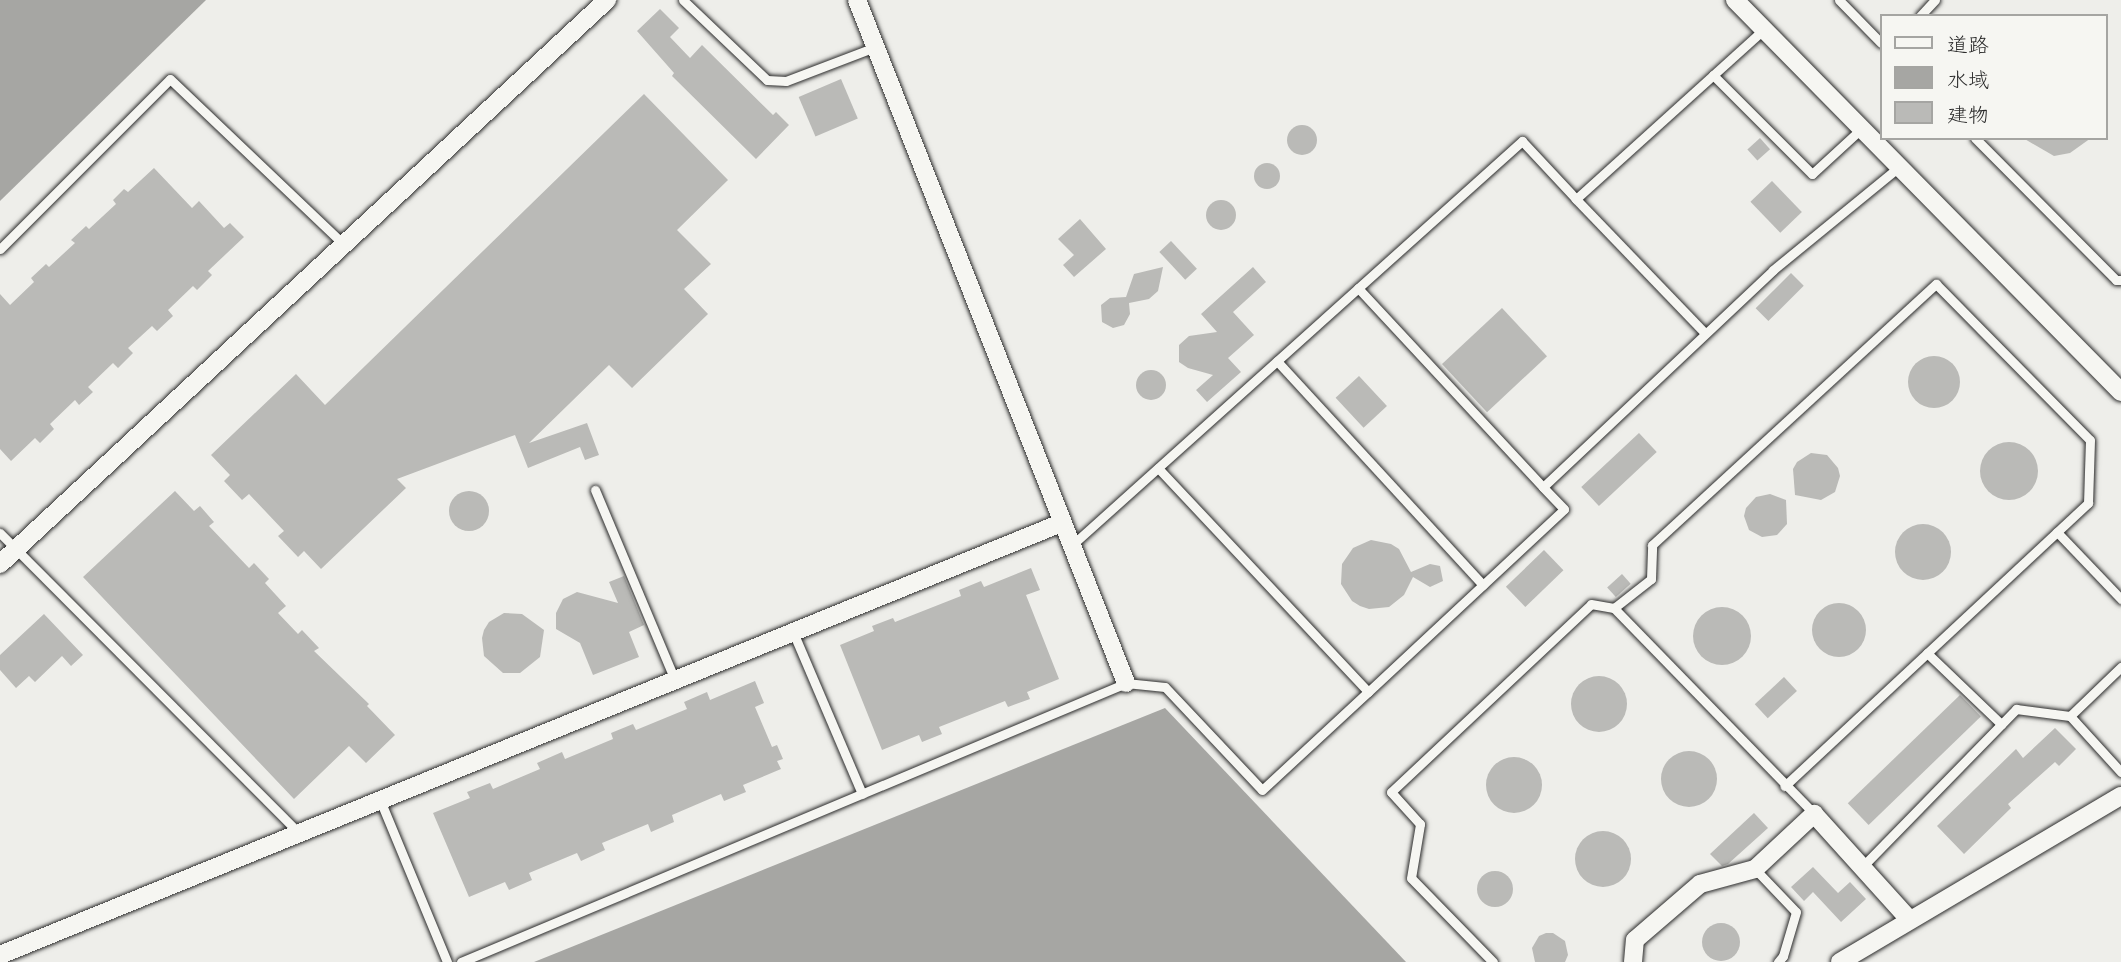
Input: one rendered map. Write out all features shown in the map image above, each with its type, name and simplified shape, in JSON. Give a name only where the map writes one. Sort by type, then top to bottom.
[{"type":"street","points":[[0,564],[607,0]]},
{"type":"street","points":[[857,0],[1126,683]]},
{"type":"street","points":[[1735,0],[2121,392]]},
{"type":"street","points":[[0,955],[1061,523]]},
{"type":"street","points":[[1840,962],[2121,796]]},
{"type":"street","points":[[1633,962],[1635,940],[1700,884],[1755,869],[1814,814],[1909,919]]},
{"type":"lane","points":[[683,0],[767,80],[786,81],[875,47]]},
{"type":"lane","points":[[1839,0],[1880,42]]},
{"type":"lane","points":[[1922,14],[1935,0]]},
{"type":"lane","points":[[1576,199],[1764,29]]},
{"type":"lane","points":[[1713,75],[1812,174],[1862,128]]},
{"type":"lane","points":[[0,249],[170,79],[343,244]]},
{"type":"lane","points":[[1977,140],[2116,280],[2121,280]]},
{"type":"lane","points":[[1071,546],[1522,141],[1705,333]]},
{"type":"lane","points":[[1544,487],[1773,270],[1900,166]]},
{"type":"lane","points":[[1614,608],[1651,579],[1652,545],[1936,284],[2090,440],[2088,503],[1784,786]]},
{"type":"lane","points":[[461,962],[1126,683],[1165,687],[1262,790],[1564,509],[1358,288]]},
{"type":"lane","points":[[1277,361],[1483,585]]},
{"type":"lane","points":[[1158,468],[1368,692]]},
{"type":"lane","points":[[596,491],[675,680]]},
{"type":"lane","points":[[2057,532],[2121,599]]},
{"type":"lane","points":[[0,533],[298,832]]},
{"type":"lane","points":[[1493,962],[1411,878],[1420,824],[1391,792],[1591,604],[1614,608],[1814,814]]},
{"type":"lane","points":[[793,632],[862,794]]},
{"type":"lane","points":[[1927,653],[2001,724]]},
{"type":"lane","points":[[2070,716],[2121,667]]},
{"type":"lane","points":[[1862,867],[2016,709],[2070,716],[2121,772]]},
{"type":"lane","points":[[380,800],[447,962]]},
{"type":"lane","points":[[1755,869],[1796,912],[1783,956],[1777,962]]},
{"type":"water","points":[[0,0],[206,0],[0,201]]},
{"type":"water","points":[[1165,708],[1406,962],[534,962]]},
{"type":"building","points":[[660,9],[679,28],[670,37],[690,58],[702,45],[773,115],[776,112],[789,125],[756,159],[672,76],[674,73],[637,31]]},
{"type":"building","points":[[841,79],[858,119],[815,137],[799,97]]},
{"type":"building","points":[[644,94],[728,180],[677,230],[711,264],[684,289],[708,314],[632,388],[609,365],[529,443],[587,423],[599,455],[585,460],[580,447],[528,468],[515,435],[397,479],[406,488],[321,569],[304,551],[298,557],[278,536],[284,531],[249,494],[242,500],[224,481],[230,475],[211,455],[296,374],[325,405]]},
{"type":"building","points":[[1302,125],[1313,129],[1317,140],[1313,151],[1302,155],[1291,151],[1287,140],[1291,129]]},
{"type":"building","points":[[1760,138],[1770,149],[1757,161],[1747,149]]},
{"type":"building","points":[[2026,140],[2088,140],[2070,153],[2054,156]]},
{"type":"building","points":[[1267,163],[1276,167],[1280,176],[1276,185],[1267,189],[1258,185],[1254,176],[1258,167]]},
{"type":"building","points":[[154,168],[192,208],[199,201],[224,228],[230,223],[244,237],[208,271],[212,275],[197,290],[193,286],[168,310],[173,316],[157,331],[152,326],[128,348],[133,353],[118,368],[113,363],[88,387],[93,392],[79,405],[75,400],[50,424],[54,429],[40,443],[35,438],[11,461],[0,449],[0,294],[10,305],[34,282],[31,278],[46,264],[49,267],[75,243],[71,240],[86,226],[89,229],[116,204],[113,200],[124,189],[128,192]]},
{"type":"building","points":[[1772,181],[1802,212],[1780,233],[1750,202]]},
{"type":"building","points":[[1221,200],[1227,201],[1235,209],[1235,221],[1227,229],[1221,230],[1215,229],[1207,221],[1206,215],[1207,209],[1215,201]]},
{"type":"building","points":[[1080,219],[1106,249],[1074,277],[1063,265],[1074,255],[1058,239]]},
{"type":"building","points":[[1171,241],[1197,269],[1185,280],[1159,252]]},
{"type":"building","points":[[1163,267],[1158,291],[1149,299],[1129,303],[1130,314],[1124,325],[1113,328],[1102,322],[1101,305],[1110,298],[1126,297],[1134,274]]},
{"type":"building","points":[[1253,267],[1266,282],[1233,312],[1254,335],[1228,358],[1241,372],[1207,402],[1196,390],[1213,375],[1188,368],[1179,362],[1179,345],[1189,336],[1217,332],[1201,314]]},
{"type":"building","points":[[1791,273],[1804,286],[1768,321],[1756,308]]},
{"type":"building","points":[[1502,308],[1547,356],[1487,412],[1442,364]]},
{"type":"building","points":[[1934,356],[1944,358],[1952,364],[1958,372],[1958,392],[1952,400],[1944,406],[1934,408],[1924,406],[1916,400],[1910,392],[1908,382],[1910,372],[1916,364],[1924,358]]},
{"type":"building","points":[[1151,370],[1162,374],[1166,385],[1162,396],[1151,400],[1140,396],[1136,385],[1140,374]]},
{"type":"building","points":[[1359,376],[1387,406],[1364,428],[1336,398]]},
{"type":"building","points":[[1639,433],[1657,452],[1599,506],[1581,487]]},
{"type":"building","points":[[2003,442],[2015,442],[2030,450],[2038,465],[2038,477],[2030,492],[2015,500],[2003,500],[1988,492],[1980,477],[1980,465],[1988,450]]},
{"type":"building","points":[[1811,453],[1827,455],[1838,468],[1840,476],[1835,492],[1821,500],[1795,495],[1793,469],[1797,462]]},
{"type":"building","points":[[175,491],[194,511],[200,506],[214,522],[209,526],[249,568],[254,563],[269,579],[265,583],[286,606],[278,613],[298,634],[302,630],[319,648],[314,651],[369,704],[367,706],[395,735],[366,763],[349,746],[294,799],[83,577]]},
{"type":"building","points":[[469,491],[483,497],[489,511],[483,525],[469,531],[455,525],[449,511],[455,497]]},
{"type":"building","points":[[1770,494],[1786,500],[1787,524],[1777,535],[1762,537],[1749,530],[1744,516],[1746,508],[1756,497]]},
{"type":"building","points":[[1917,524],[1929,524],[1939,528],[1947,536],[1951,552],[1947,568],[1939,576],[1929,580],[1917,580],[1907,576],[1899,568],[1895,558],[1895,546],[1899,536],[1907,528]]},
{"type":"building","points":[[1371,540],[1391,544],[1399,549],[1411,572],[1430,564],[1440,566],[1443,581],[1430,587],[1413,577],[1404,595],[1389,607],[1369,609],[1360,606],[1352,601],[1341,584],[1342,564],[1353,548]]},
{"type":"building","points":[[1544,550],[1563,570],[1525,607],[1506,587]]},
{"type":"building","points":[[1031,568],[1040,590],[1026,595],[1059,679],[1027,692],[1030,699],[1008,707],[1005,701],[939,727],[942,734],[922,742],[919,735],[882,750],[840,645],[874,631],[872,626],[893,618],[895,622],[961,596],[959,590],[981,581],[984,587]]},
{"type":"building","points":[[1622,574],[1631,584],[1616,597],[1607,587]]},
{"type":"building","points":[[624,576],[644,625],[629,632],[639,657],[593,675],[580,643],[556,629],[556,613],[563,599],[577,592],[618,603],[609,582]]},
{"type":"building","points":[[1839,603],[1858,611],[1866,630],[1858,649],[1839,657],[1820,649],[1812,630],[1820,611]]},
{"type":"building","points":[[1722,607],[1733,609],[1746,620],[1751,636],[1749,647],[1738,660],[1722,665],[1711,663],[1698,652],[1693,636],[1695,625],[1706,612]]},
{"type":"building","points":[[504,613],[522,614],[544,630],[540,657],[520,673],[503,673],[484,656],[484,630],[489,622]]},
{"type":"building","points":[[44,614],[83,655],[71,666],[62,656],[35,682],[29,676],[16,688],[0,670],[0,655]]},
{"type":"building","points":[[1593,676],[1605,676],[1619,684],[1627,698],[1625,715],[1619,724],[1605,732],[1593,732],[1576,720],[1571,710],[1571,698],[1583,681]]},
{"type":"building","points":[[1784,677],[1797,691],[1768,718],[1755,704]]},
{"type":"building","points":[[755,681],[764,703],[755,707],[772,747],[777,745],[783,759],[777,761],[781,769],[743,785],[746,792],[724,801],[721,794],[672,815],[674,822],[651,832],[648,824],[602,843],[605,850],[581,861],[577,853],[529,873],[532,880],[509,890],[505,882],[469,897],[433,813],[470,798],[467,792],[490,783],[493,789],[540,769],[537,763],[562,752],[565,759],[613,739],[611,733],[633,724],[636,730],[687,709],[684,702],[707,692],[710,700]]},
{"type":"building","points":[[1960,695],[1981,717],[1869,825],[1848,803]]},
{"type":"building","points":[[2055,728],[2076,749],[2059,766],[2055,762],[2008,804],[2011,808],[1964,854],[1937,826],[2016,749],[2023,758]]},
{"type":"building","points":[[1683,751],[1695,751],[1709,759],[1717,773],[1715,790],[1709,799],[1695,807],[1683,807],[1666,795],[1661,785],[1661,773],[1673,756]]},
{"type":"building","points":[[1508,757],[1520,757],[1534,765],[1542,779],[1540,796],[1534,805],[1520,813],[1508,813],[1491,801],[1486,791],[1486,779],[1498,762]]},
{"type":"building","points":[[1754,813],[1768,828],[1728,864],[1722,866],[1710,854]]},
{"type":"building","points":[[1597,831],[1609,831],[1623,839],[1631,853],[1629,870],[1623,879],[1609,887],[1597,887],[1580,875],[1575,865],[1575,853],[1587,836]]},
{"type":"building","points":[[1813,867],[1838,893],[1850,882],[1866,899],[1841,922],[1813,892],[1804,901],[1791,887]]},
{"type":"building","points":[[1495,871],[1508,876],[1513,889],[1508,902],[1495,907],[1482,902],[1477,889],[1482,876]]},
{"type":"building","points":[[1721,923],[1734,929],[1740,942],[1734,955],[1721,961],[1708,955],[1702,942],[1708,929]]},
{"type":"building","points":[[1553,933],[1565,941],[1568,955],[1565,962],[1535,962],[1532,948],[1539,936]]}]
